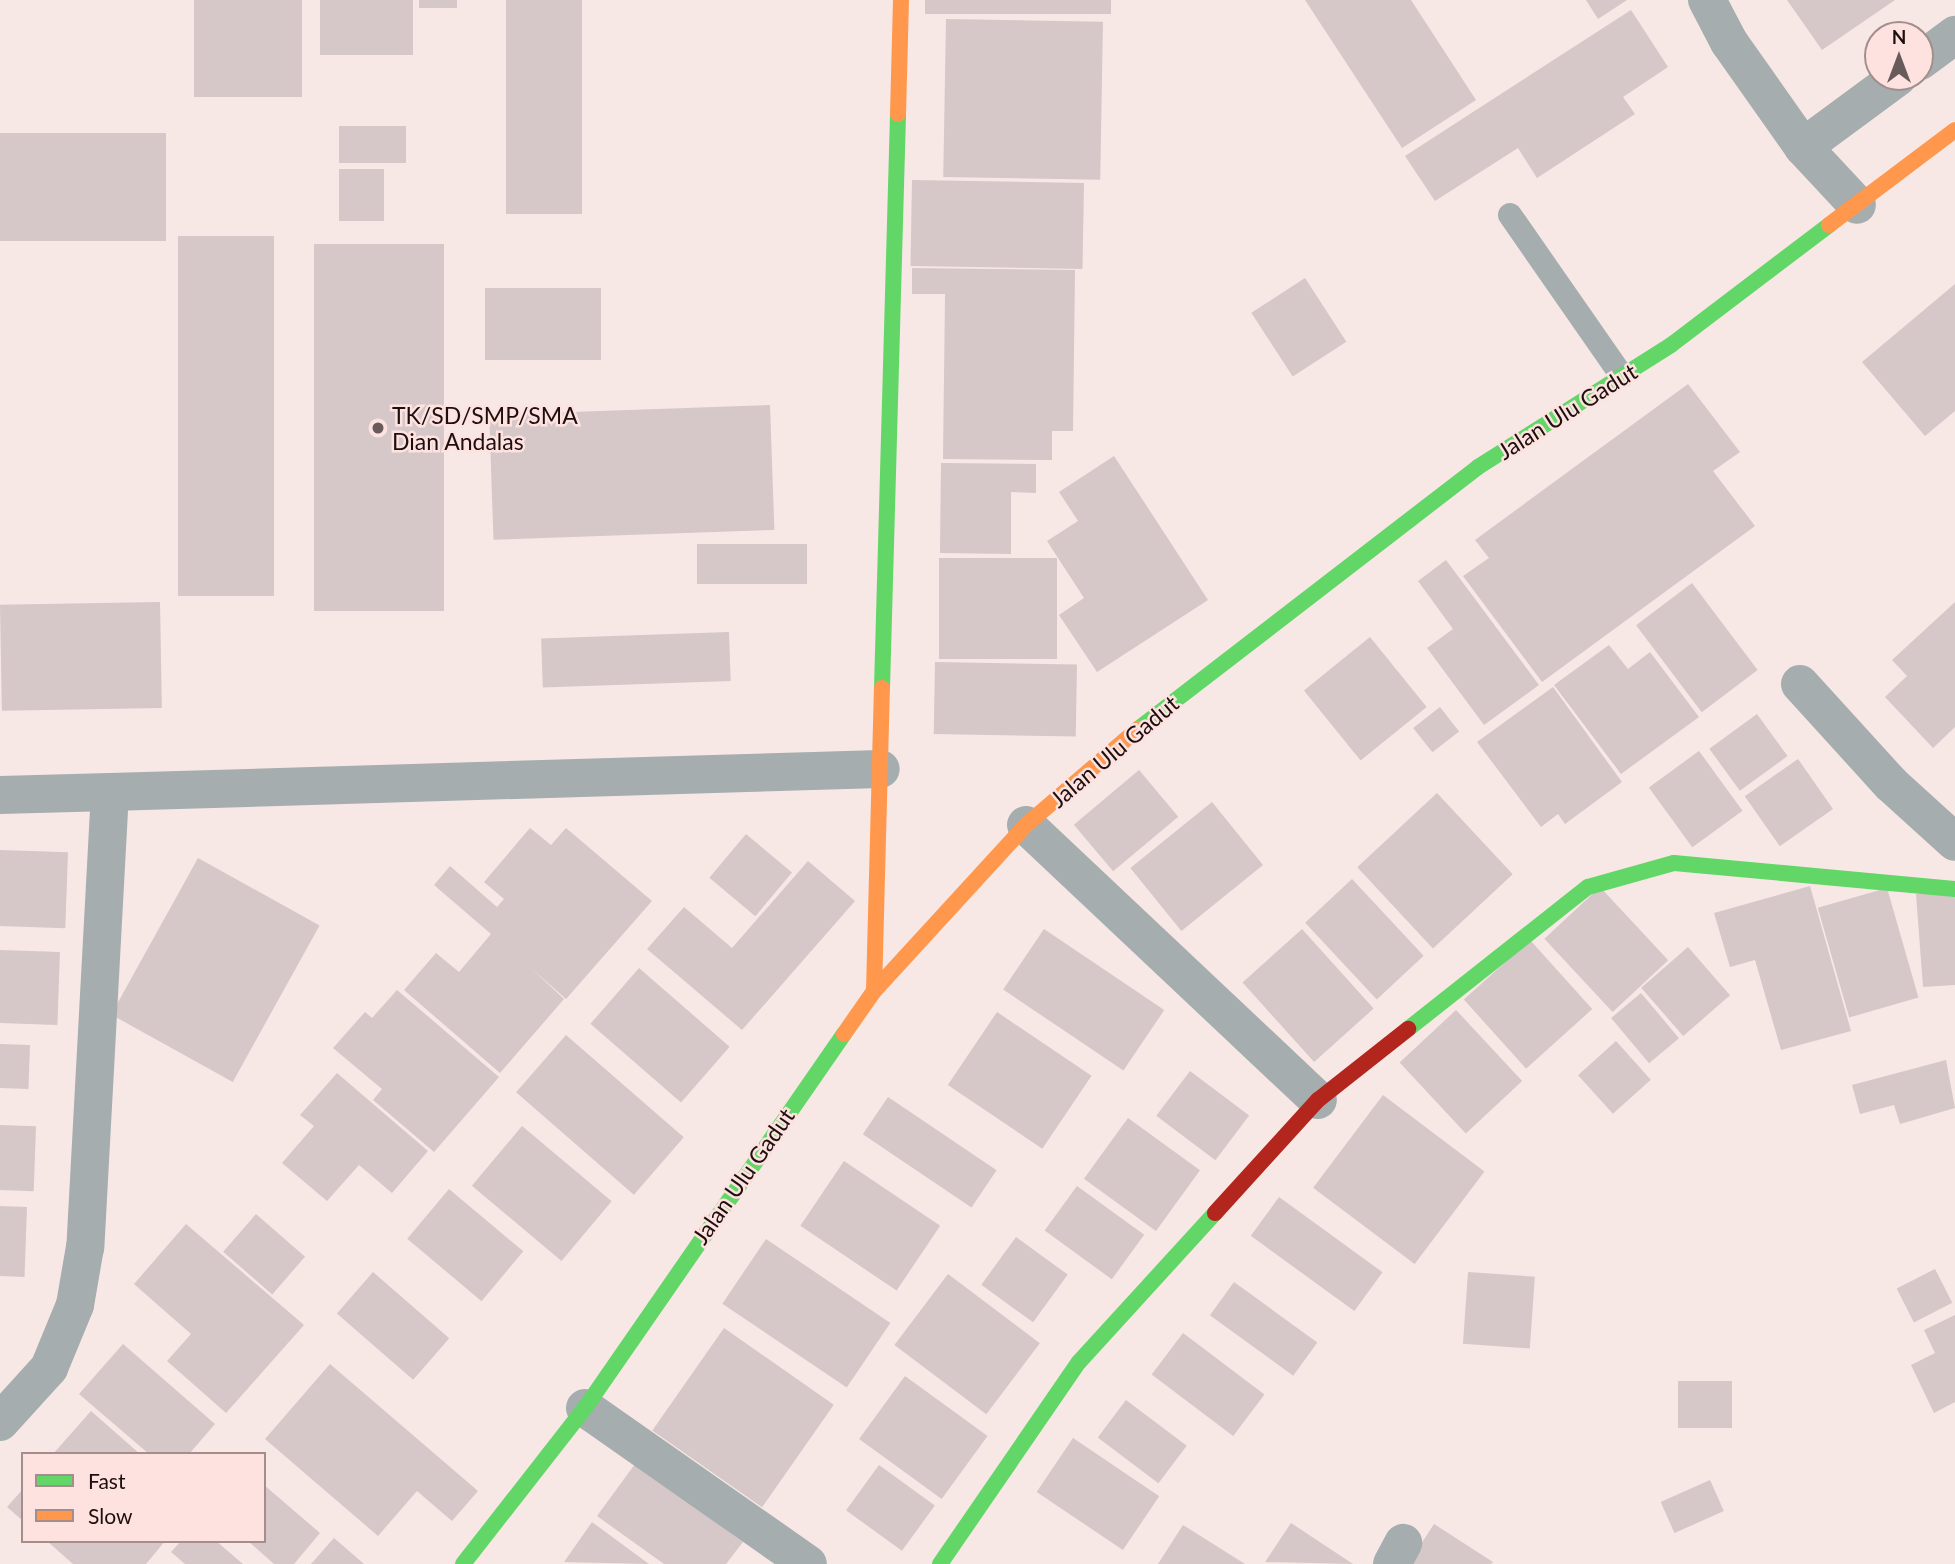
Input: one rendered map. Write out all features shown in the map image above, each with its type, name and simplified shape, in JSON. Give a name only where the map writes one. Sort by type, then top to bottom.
[{"type":"street","points":[[874,991],[901,0]]},
{"type":"street","points":[[1707,0],[1729,42],[1803,147],[1857,205]]},
{"type":"street","points":[[1934,51],[1955,35]]},
{"type":"street","points":[[1803,147],[1879,91]]},
{"type":"street","name":"Jalan Ulu Gadut","points":[[463,1564],[585,1408],[874,991],[1026,824],[1155,714],[1478,467],[1622,376],[1955,130]]},
{"type":"street","points":[[1800,684],[1891,784],[1955,842]]},
{"type":"street","points":[[0,795],[881,769]]},
{"type":"street","points":[[0,1422],[49,1368],[79,1282],[110,792]]},
{"type":"street","points":[[1026,824],[1318,1100]]},
{"type":"street","points":[[940,1564],[1079,1362],[1318,1100],[1588,887],[1674,863],[1955,889]]},
{"type":"street","points":[[585,1408],[807,1564]]},
{"type":"lane","points":[[1510,215],[1622,376]]},
{"type":"building","points":[[194,0],[302,0],[302,97],[194,97]]},
{"type":"building","points":[[320,0],[413,0],[413,55],[320,55]]},
{"type":"building","points":[[419,0],[457,0],[457,8],[419,8]]},
{"type":"building","points":[[506,0],[582,0],[582,214],[506,214]]},
{"type":"building","points":[[925,0],[1111,0],[1111,14],[925,14]]},
{"type":"building","points":[[1305,0],[1411,0],[1476,100],[1402,148]]},
{"type":"building","points":[[1586,0],[1627,0],[1598,19]]},
{"type":"building","points":[[1787,0],[1895,0],[1864,21],[1822,50]]},
{"type":"building","points":[[1631,10],[1668,67],[1623,97],[1635,114],[1537,178],[1518,148],[1435,201],[1405,156]]},
{"type":"building","points":[[946,19],[1103,22],[1100,180],[943,177]]},
{"type":"building","points":[[339,126],[406,126],[406,163],[339,163]]},
{"type":"building","points":[[0,133],[166,133],[166,241],[0,241]]},
{"type":"building","points":[[339,169],[384,169],[384,221],[339,221]]},
{"type":"building","points":[[912,180],[1084,183],[1082,269],[910,266]]},
{"type":"building","points":[[178,236],[274,236],[274,596],[178,596]]},
{"type":"building","name":"TK/SD/SMP/SMA Dian Andalas","points":[[314,244],[444,244],[444,611],[314,611]]},
{"type":"building","points":[[912,268],[1075,270],[1073,431],[1052,431],[1052,460],[943,459],[945,294],[912,294]]},
{"type":"building","points":[[1305,278],[1346,342],[1293,377],[1251,313]]},
{"type":"building","points":[[1955,284],[1955,411],[1925,436],[1862,362]]},
{"type":"building","points":[[485,288],[601,288],[601,360],[485,360]]},
{"type":"building","points":[[1688,384],[1740,452],[1713,471],[1755,526],[1542,682],[1463,576],[1489,558],[1475,540]]},
{"type":"building","name":"TK/SD/SMP/SMA Dian Andalas","points":[[770,405],[774,530],[494,540],[489,415]]},
{"type":"building","points":[[1114,456],[1208,600],[1097,672],[1059,615],[1084,598],[1047,541],[1078,521],[1059,492]]},
{"type":"building","points":[[941,463],[1036,464],[1036,493],[1011,492],[1011,554],[940,553]]},
{"type":"building","points":[[697,544],[807,544],[807,584],[697,584]]},
{"type":"building","points":[[939,558],[1057,558],[1057,659],[939,659]]},
{"type":"building","points":[[1446,560],[1539,685],[1484,725],[1427,648],[1453,629],[1418,581]]},
{"type":"building","points":[[1692,583],[1758,670],[1702,712],[1636,625]]},
{"type":"building","points":[[160,602],[162,708],[2,711],[0,605]]},
{"type":"building","points":[[1955,602],[1955,727],[1933,748],[1885,697],[1907,676],[1892,660]]},
{"type":"building","points":[[729,632],[731,681],[543,688],[541,639]]},
{"type":"building","points":[[1370,637],[1427,707],[1361,760],[1304,690]]},
{"type":"building","points":[[1609,645],[1628,669],[1650,652],[1699,717],[1621,774],[1554,685]]},
{"type":"building","points":[[935,662],[1077,664],[1076,736],[934,734]]},
{"type":"building","points":[[1553,687],[1622,782],[1565,824],[1558,814],[1541,827],[1477,742]]},
{"type":"building","points":[[1440,707],[1459,731],[1432,752],[1413,728]]},
{"type":"building","points":[[1757,714],[1788,756],[1740,791],[1709,749]]},
{"type":"building","points":[[1699,751],[1742,811],[1692,847],[1649,787]]},
{"type":"building","points":[[1798,759],[1833,809],[1780,846],[1745,796]]},
{"type":"building","points":[[1139,770],[1178,817],[1113,871],[1074,825]]},
{"type":"building","points":[[1437,793],[1513,874],[1433,949],[1357,867]]},
{"type":"building","points":[[1212,802],[1263,865],[1181,931],[1130,868]]},
{"type":"building","points":[[530,828],[551,845],[566,828],[652,901],[566,999],[531,968],[564,999],[500,1073],[404,990],[436,953],[459,972],[491,934],[434,885],[450,866],[497,907],[504,899],[484,882]]},
{"type":"building","points":[[746,834],[792,873],[755,916],[709,878]]},
{"type":"building","points":[[0,850],[68,852],[65,928],[0,926]]},
{"type":"building","points":[[198,858],[320,925],[233,1082],[111,1015]]},
{"type":"building","points":[[808,861],[855,901],[742,1030],[647,949],[684,907],[732,948]]},
{"type":"building","points":[[1352,879],[1424,956],[1377,999],[1305,923]]},
{"type":"building","points":[[1810,886],[1851,1031],[1781,1050],[1755,960],[1730,967],[1714,913]]},
{"type":"building","points":[[1600,887],[1668,960],[1613,1012],[1544,939]]},
{"type":"building","points":[[1887,888],[1918,998],[1849,1017],[1818,908]]},
{"type":"building","points":[[1955,891],[1955,985],[1923,987],[1916,894]]},
{"type":"building","points":[[1044,929],[1164,1010],[1123,1071],[1003,990]]},
{"type":"building","points":[[1302,929],[1374,1009],[1314,1062],[1243,983]]},
{"type":"building","points":[[1530,940],[1592,1009],[1526,1069],[1464,1000]]},
{"type":"building","points":[[1688,947],[1730,995],[1683,1036],[1641,988]]},
{"type":"building","points":[[0,950],[60,952],[57,1025],[0,1023]]},
{"type":"building","points":[[639,968],[730,1047],[681,1103],[590,1024]]},
{"type":"building","points":[[397,990],[499,1077],[434,1152],[373,1100],[382,1089],[333,1048],[365,1012],[372,1018]]},
{"type":"building","points":[[1641,993],[1679,1038],[1649,1063],[1611,1018]]},
{"type":"building","points":[[1456,1010],[1522,1081],[1466,1133],[1400,1063]]},
{"type":"building","points":[[997,1012],[1092,1076],[1042,1149],[948,1085]]},
{"type":"building","points":[[566,1035],[684,1137],[634,1195],[516,1092]]},
{"type":"building","points":[[1616,1041],[1651,1080],[1613,1114],[1578,1075]]},
{"type":"building","points":[[0,1044],[30,1045],[28,1089],[0,1088]]},
{"type":"building","points":[[1946,1060],[1955,1108],[1900,1124],[1894,1105],[1860,1114],[1852,1085]]},
{"type":"building","points":[[1190,1071],[1249,1116],[1215,1160],[1156,1116]]},
{"type":"building","points":[[337,1073],[428,1151],[392,1193],[359,1165],[327,1201],[282,1163],[314,1126],[300,1115]]},
{"type":"building","points":[[1383,1095],[1484,1171],[1415,1264],[1313,1188]]},
{"type":"building","points":[[888,1097],[997,1170],[971,1208],[863,1134]]},
{"type":"building","points":[[1128,1118],[1200,1170],[1156,1231],[1084,1179]]},
{"type":"building","points":[[0,1125],[36,1126],[34,1191],[0,1190]]},
{"type":"building","points":[[522,1126],[612,1201],[561,1261],[472,1186]]},
{"type":"building","points":[[844,1161],[940,1226],[897,1291],[800,1226]]},
{"type":"building","points":[[1077,1186],[1144,1235],[1112,1279],[1045,1230]]},
{"type":"building","points":[[449,1189],[523,1251],[482,1301],[407,1239]]},
{"type":"building","points":[[1279,1197],[1383,1272],[1354,1311],[1251,1236]]},
{"type":"building","points":[[0,1206],[27,1207],[25,1277],[0,1276]]},
{"type":"building","points":[[256,1214],[305,1257],[272,1294],[223,1252]]},
{"type":"building","points":[[186,1224],[304,1325],[226,1413],[167,1361],[191,1334],[134,1284]]},
{"type":"building","points":[[1016,1237],[1068,1275],[1033,1322],[981,1285]]},
{"type":"building","points":[[766,1239],[890,1323],[847,1388],[722,1304]]},
{"type":"building","points":[[1935,1269],[1952,1303],[1914,1322],[1897,1289]]},
{"type":"building","points":[[373,1272],[449,1338],[413,1380],[337,1314]]},
{"type":"building","points":[[1468,1272],[1535,1277],[1530,1348],[1463,1344]]},
{"type":"building","points":[[948,1274],[1040,1343],[986,1414],[894,1345]]},
{"type":"building","points":[[1234,1282],[1317,1343],[1293,1376],[1210,1315]]},
{"type":"building","points":[[1955,1315],[1955,1402],[1934,1413],[1911,1365],[1935,1353],[1924,1330]]},
{"type":"building","points":[[724,1328],[834,1405],[762,1507],[652,1430]]},
{"type":"building","points":[[1183,1333],[1264,1394],[1233,1436],[1152,1375]]},
{"type":"building","points":[[123,1344],[215,1424],[191,1452],[147,1452],[79,1394]]},
{"type":"building","points":[[330,1364],[478,1491],[452,1521],[417,1491],[378,1536],[265,1439]]},
{"type":"building","points":[[905,1376],[988,1436],[942,1499],[859,1439]]},
{"type":"building","points":[[1678,1381],[1732,1381],[1732,1428],[1678,1428]]},
{"type":"building","points":[[1126,1400],[1187,1446],[1158,1483],[1098,1438]]},
{"type":"building","points":[[91,1411],[138,1452],[55,1452]]},
{"type":"building","points":[[1073,1438],[1159,1496],[1123,1550],[1037,1492]]},
{"type":"building","points":[[635,1464],[743,1542],[726,1564],[664,1564],[597,1516]]},
{"type":"building","points":[[879,1465],[935,1506],[902,1551],[846,1510]]},
{"type":"building","points":[[1710,1480],[1724,1511],[1674,1533],[1661,1502]]},
{"type":"building","points":[[266,1487],[320,1533],[294,1564],[274,1564],[250,1543],[266,1543]]},
{"type":"building","points":[[21,1491],[21,1519],[7,1507]]},
{"type":"building","points":[[592,1522],[649,1564],[564,1562]]},
{"type":"building","points":[[1291,1523],[1353,1564],[1265,1562]]},
{"type":"building","points":[[1434,1524],[1493,1562],[1408,1564]]},
{"type":"building","points":[[1183,1525],[1245,1564],[1158,1564]]},
{"type":"building","points":[[334,1538],[364,1564],[311,1564]]},
{"type":"building","points":[[49,1543],[163,1543],[146,1564],[73,1564]]},
{"type":"building","points":[[179,1543],[218,1543],[243,1564],[185,1564],[171,1552]]},
{"type":"traffic: fast","points":[[882,688],[898,114]]},
{"type":"traffic: fast","points":[[1138,729],[1478,467],[1671,345],[1829,225]]},
{"type":"traffic: fast","points":[[1408,1029],[1588,887],[1674,863],[1955,889]]},
{"type":"traffic: fast","points":[[463,1564],[585,1408],[844,1034]]},
{"type":"traffic: fast","points":[[940,1564],[1079,1362],[1215,1213]]},
{"type":"traffic: slow","points":[[898,114],[901,0]]},
{"type":"traffic: slow","points":[[1829,225],[1955,130]]},
{"type":"traffic: slow","points":[[874,991],[882,688]]},
{"type":"traffic: slow","points":[[844,1034],[874,991],[1026,825],[1138,729]]},
{"type":"traffic: jam","points":[[1215,1213],[1318,1100],[1408,1029]]},
{"type":"place","name":"TK/SD/SMP/SMA Dian Andalas","points":[[378,428]]}]
